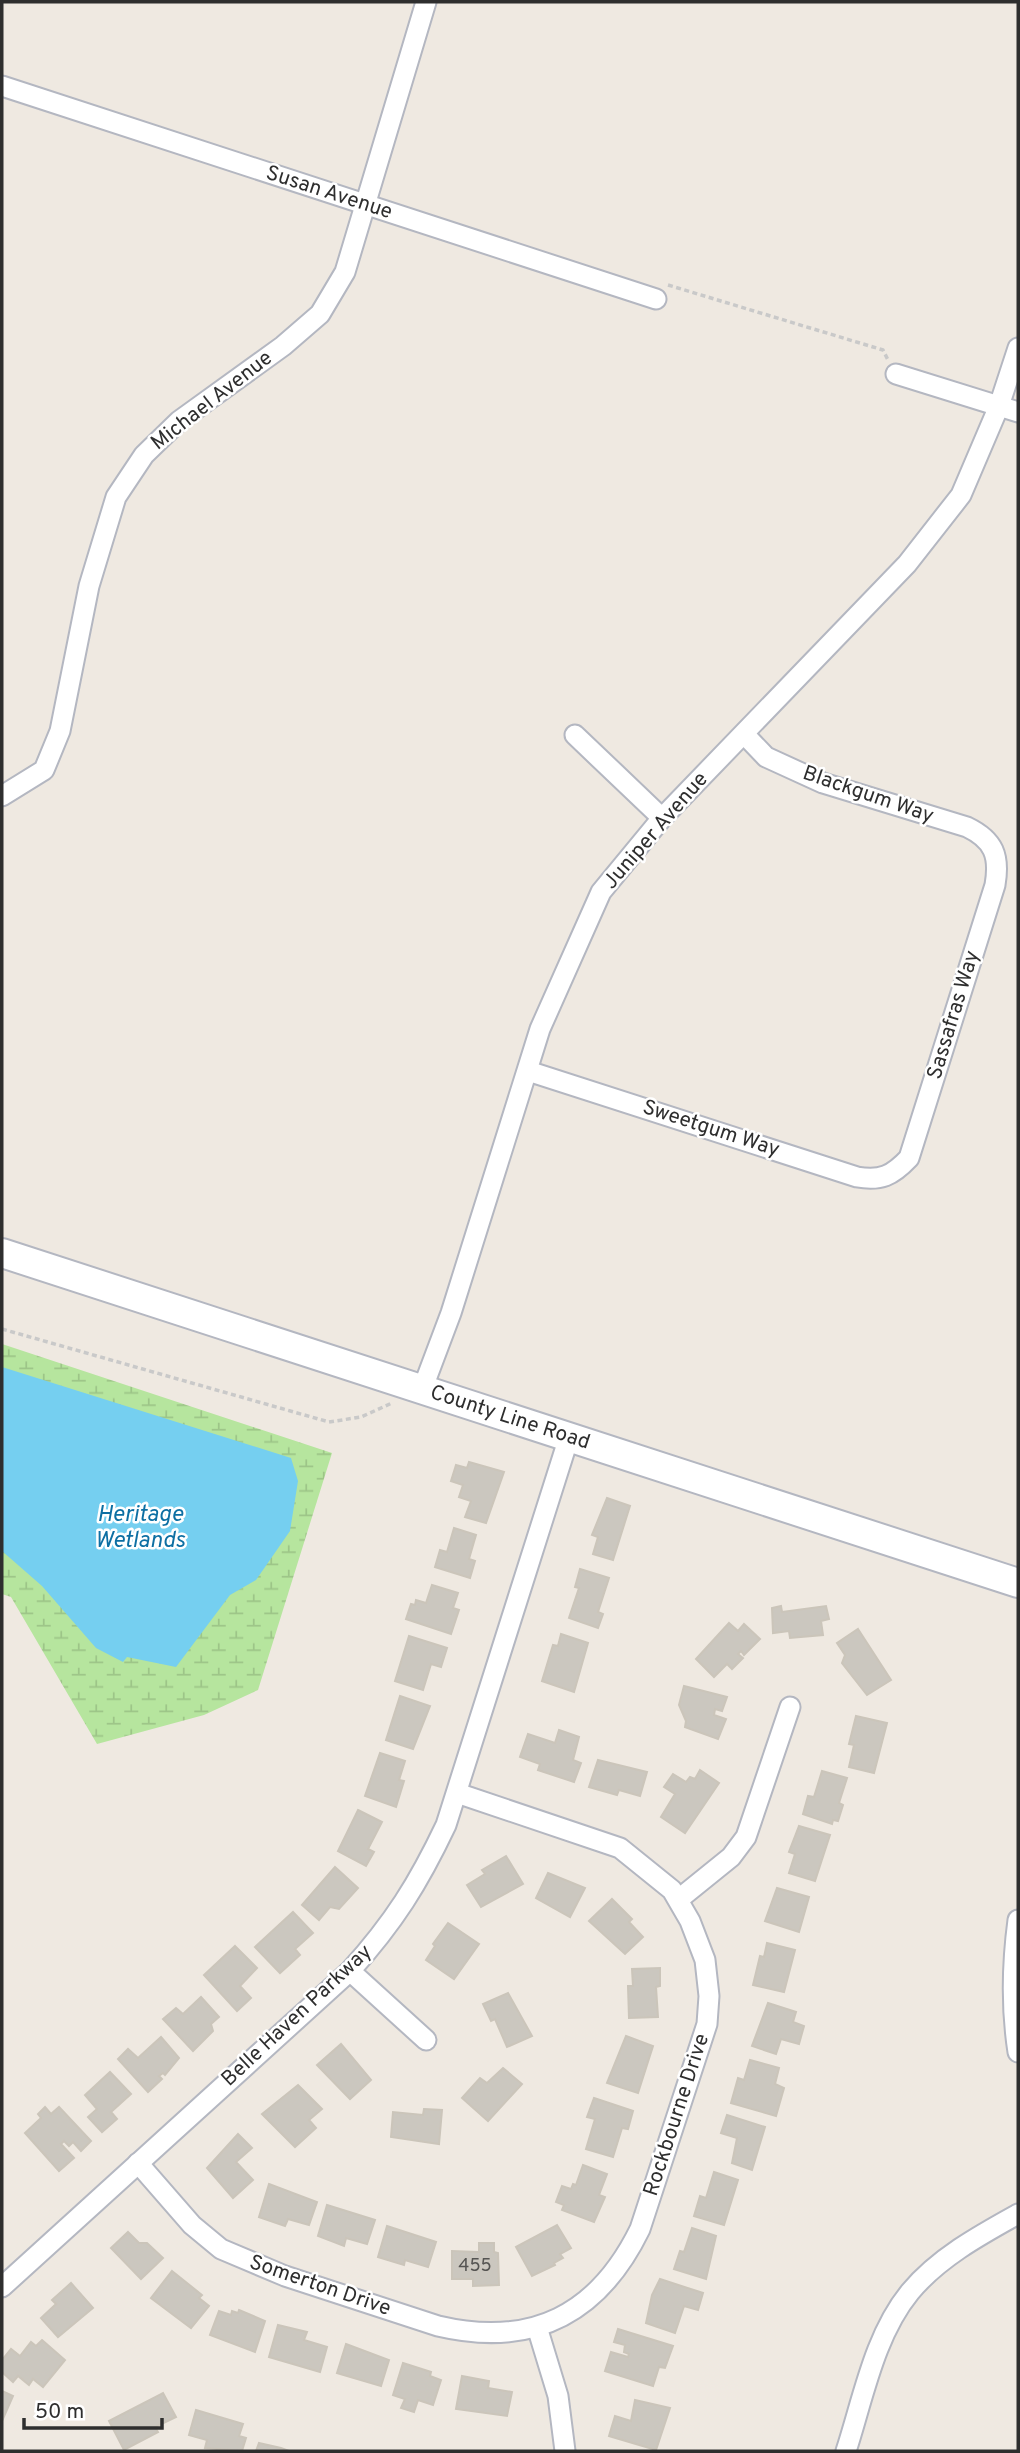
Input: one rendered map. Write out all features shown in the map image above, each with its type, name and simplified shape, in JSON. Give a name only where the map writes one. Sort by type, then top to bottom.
[{"type":"main road","name":"County Line Road","points":[[2,1252],[1018,1583]]},
{"type":"street","name":"Michael Avenue","points":[[2,796],[44,770],[60,731],[89,586],[116,497],[144,455],[179,421],[283,346],[320,314],[345,272],[426,2]]},
{"type":"street","name":"Susan Avenue","points":[[2,86],[656,299]]},
{"type":"street","name":"Juniper Avenue","points":[[422,1390],[451,1313],[540,1029],[601,892],[662,818],[907,564],[961,495],[1009,409],[1018,348]]},
{"type":"street","points":[[896,374],[1009,409]]},
{"type":"street","name":"Blackgum Way","points":[[744,734],[766,757],[823,783],[967,827],[984,835],[995,849]]},
{"type":"street","points":[[575,735],[662,818]]},
{"type":"street","name":"Sassafras Way","points":[[894,1174],[909,1158],[995,886],[998,868],[995,849]]},
{"type":"street","name":"Sweetgum Way","points":[[528,1071],[857,1177],[876,1180],[894,1174]]},
{"type":"street","name":"Belle Haven Parkway","points":[[6,2274],[138,2163],[351,1971],[390,1926],[419,1881],[457,1793],[569,1437]]},
{"type":"street","points":[[678,1899],[731,1857],[746,1837],[790,1707]]},
{"type":"street","name":"Rockbourne Drive","points":[[457,1793],[620,1848],[649,1869],[678,1899],[691,1921],[708,1977],[707,2024],[640,2229],[628,2254],[606,2284],[577,2307],[537,2327]]},
{"type":"street","points":[[1018,1920],[1014,1951],[1018,2052]]},
{"type":"street","points":[[351,1971],[426,2040]]},
{"type":"street","name":"Somerton Drive","points":[[138,2163],[192,2225],[221,2249],[244,2262],[463,2332],[491,2333],[537,2327]]},
{"type":"street","points":[[846,2451],[880,2347],[892,2319],[910,2292],[947,2258],[1018,2214]]},
{"type":"street","points":[[537,2327],[558,2396],[565,2451]]},
{"type":"path","points":[[656,299],[669,283],[883,350],[896,374]]},
{"type":"path","points":[[2,1329],[328,1422],[361,1417],[422,1390]]},
{"type":"green space","name":"Heritage Wetlands","points":[[2,1344],[332,1453],[258,1690],[204,1715],[97,1744],[11,1597],[2,1594]]},
{"type":"water","name":"Heritage Wetlands","points":[[2,1367],[291,1458],[298,1481],[290,1531],[256,1580],[230,1595],[176,1667],[127,1657],[123,1662],[96,1648],[42,1586],[2,1551]]},
{"type":"building","points":[[469,1462],[504,1472],[486,1523],[465,1517],[471,1501],[459,1497],[463,1485],[451,1481],[456,1465],[467,1468]]},
{"type":"building","points":[[607,1498],[630,1506],[613,1560],[593,1554],[598,1537],[592,1535]]},
{"type":"building","points":[[454,1528],[476,1535],[469,1559],[475,1561],[470,1578],[435,1567],[440,1550],[447,1552]]},
{"type":"building","points":[[580,1569],[609,1578],[598,1612],[603,1614],[598,1628],[569,1618],[579,1588],[575,1587]]},
{"type":"building","points":[[432,1585],[458,1593],[453,1608],[459,1610],[451,1634],[406,1619],[411,1604],[415,1605],[416,1600],[426,1603]]},
{"type":"building","points":[[781,1606],[782,1612],[826,1606],[829,1619],[821,1621],[823,1635],[790,1638],[789,1631],[773,1633],[772,1608]]},
{"type":"building","points":[[729,1623],[738,1631],[744,1624],[760,1639],[744,1655],[741,1651],[738,1654],[743,1658],[732,1669],[727,1664],[714,1677],[696,1659]]},
{"type":"building","points":[[858,1629],[891,1680],[867,1695],[842,1663],[845,1655],[837,1643]]},
{"type":"building","points":[[561,1634],[588,1643],[574,1692],[542,1681],[553,1645],[558,1646]]},
{"type":"building","points":[[409,1636],[447,1648],[441,1667],[431,1664],[423,1690],[395,1681]]},
{"type":"building","points":[[684,1686],[727,1697],[722,1711],[715,1709],[714,1715],[726,1719],[718,1739],[685,1727],[686,1721],[679,1705]]},
{"type":"building","points":[[400,1696],[430,1706],[413,1749],[386,1740]]},
{"type":"building","points":[[856,1716],[887,1723],[874,1773],[849,1767],[854,1745],[849,1744]]},
{"type":"building","points":[[559,1730],[579,1737],[573,1760],[581,1763],[574,1782],[538,1770],[540,1764],[520,1757],[528,1734],[555,1743]]},
{"type":"building","points":[[380,1753],[405,1761],[399,1780],[404,1781],[396,1807],[365,1796]]},
{"type":"building","points":[[598,1760],[647,1772],[640,1796],[619,1790],[617,1795],[589,1787]]},
{"type":"building","points":[[700,1770],[719,1783],[685,1833],[661,1817],[675,1794],[664,1787],[673,1774],[686,1782],[690,1777],[695,1779]]},
{"type":"building","points":[[822,1771],[847,1778],[839,1803],[843,1805],[838,1821],[833,1820],[832,1824],[803,1814],[808,1796],[814,1797]]},
{"type":"building","points":[[358,1810],[382,1822],[368,1849],[374,1852],[366,1866],[338,1851]]},
{"type":"building","points":[[799,1826],[830,1835],[815,1881],[789,1873],[795,1854],[789,1852]]},
{"type":"building","points":[[506,1856],[523,1884],[481,1907],[467,1885],[485,1874],[482,1870]]},
{"type":"building","points":[[335,1867],[358,1888],[339,1909],[330,1907],[319,1920],[302,1905]]},
{"type":"building","points":[[548,1873],[585,1888],[570,1917],[536,1898]]},
{"type":"building","points":[[777,1888],[809,1897],[799,1932],[765,1921]]},
{"type":"building","points":[[612,1899],[632,1919],[629,1922],[643,1937],[625,1954],[589,1921]]},
{"type":"building","points":[[293,1912],[313,1933],[295,1949],[300,1955],[280,1973],[255,1947]]},
{"type":"building","points":[[448,1923],[479,1944],[454,1979],[426,1960],[435,1946],[433,1944]]},
{"type":"building","points":[[767,1943],[795,1950],[784,1992],[753,1985],[760,1956],[764,1957]]},
{"type":"building","points":[[235,1946],[257,1968],[240,1986],[251,1998],[237,2011],[204,1975]]},
{"type":"building","points":[[660,1968],[660,1986],[656,1987],[658,2017],[629,2018],[628,1986],[633,1986],[632,1969]]},
{"type":"building","points":[[508,1993],[532,2036],[507,2047],[495,2019],[491,2021],[483,2004]]},
{"type":"building","points":[[201,1997],[219,2017],[211,2024],[213,2031],[193,2051],[163,2019],[176,2008],[183,2014]]},
{"type":"building","points":[[768,2003],[796,2012],[793,2022],[804,2026],[799,2044],[781,2039],[776,2054],[752,2046]]},
{"type":"building","points":[[626,2036],[653,2046],[638,2093],[607,2083]]},
{"type":"building","points":[[161,2037],[179,2058],[165,2075],[163,2073],[159,2076],[162,2079],[148,2092],[118,2059],[128,2049],[138,2058]]},
{"type":"building","points":[[341,2044],[371,2080],[350,2099],[317,2065]]},
{"type":"building","points":[[750,2060],[779,2068],[775,2084],[784,2088],[776,2116],[731,2103],[738,2078],[744,2080]]},
{"type":"building","points":[[503,2068],[522,2084],[488,2121],[462,2098],[480,2078],[487,2083]]},
{"type":"building","points":[[110,2072],[131,2094],[111,2112],[117,2119],[102,2132],[88,2117],[97,2109],[85,2095]]},
{"type":"building","points":[[298,2085],[322,2109],[309,2120],[316,2128],[295,2147],[262,2114]]},
{"type":"building","points":[[594,2098],[633,2111],[628,2129],[622,2128],[613,2157],[586,2149],[595,2119],[587,2117]]},
{"type":"building","points":[[45,2107],[51,2114],[59,2107],[91,2141],[81,2151],[73,2142],[69,2146],[64,2141],[61,2144],[74,2158],[59,2171],[25,2133],[41,2118],[38,2114]]},
{"type":"building","points":[[424,2109],[442,2110],[439,2144],[391,2137],[393,2112],[423,2115]]},
{"type":"building","points":[[727,2115],[765,2127],[752,2170],[732,2163],[737,2138],[721,2133]]},
{"type":"building","points":[[238,2134],[252,2148],[236,2162],[253,2180],[233,2198],[207,2168]]},
{"type":"building","points":[[583,2165],[607,2174],[599,2195],[605,2197],[594,2222],[562,2210],[564,2205],[556,2202],[562,2186],[571,2189],[573,2184],[576,2185]]},
{"type":"building","points":[[714,2172],[738,2180],[724,2225],[694,2216],[700,2196],[706,2198]]},
{"type":"building","points":[[269,2184],[317,2202],[309,2225],[288,2219],[285,2226],[259,2217]]},
{"type":"building","points":[[327,2205],[375,2220],[367,2244],[346,2238],[344,2246],[318,2236]]},
{"type":"building","points":[[557,2225],[571,2248],[560,2254],[563,2258],[554,2263],[555,2265],[532,2276],[516,2247]]},
{"type":"building","points":[[387,2226],[436,2242],[428,2267],[405,2260],[404,2265],[378,2257]]},
{"type":"building","points":[[692,2228],[716,2236],[706,2279],[674,2269],[680,2251],[684,2252]]},
{"type":"building","points":[[128,2232],[139,2243],[147,2243],[163,2258],[141,2279],[111,2248]]},
{"type":"building","points":[[479,2243],[494,2243],[494,2252],[498,2253],[499,2285],[473,2286],[473,2279],[452,2279],[452,2251],[479,2252]]},
{"type":"building","points":[[172,2271],[202,2295],[199,2298],[209,2306],[191,2328],[151,2298]]},
{"type":"building","points":[[660,2279],[703,2293],[698,2310],[684,2306],[675,2333],[646,2323],[652,2295]]},
{"type":"building","points":[[71,2283],[93,2308],[58,2337],[41,2318],[56,2304],[52,2300]]},
{"type":"building","points":[[239,2310],[265,2321],[255,2352],[210,2335],[219,2311],[231,2315],[232,2311],[238,2313]]},
{"type":"building","points":[[278,2325],[307,2332],[304,2340],[327,2347],[320,2372],[269,2357]]},
{"type":"building","points":[[618,2329],[673,2346],[665,2368],[659,2367],[653,2386],[605,2371],[611,2352],[628,2357],[629,2354],[624,2352],[625,2345],[614,2342]]},
{"type":"building","points":[[42,2340],[65,2360],[43,2387],[33,2379],[29,2385],[18,2376],[13,2382],[2,2372],[2,2360],[11,2349],[20,2356],[31,2342],[36,2346]]},
{"type":"building","points":[[346,2344],[389,2360],[381,2386],[337,2373]]},
{"type":"building","points":[[403,2363],[431,2372],[430,2376],[441,2380],[433,2405],[418,2400],[414,2412],[401,2408],[405,2399],[393,2395]]},
{"type":"building","points":[[462,2376],[489,2381],[488,2388],[512,2392],[507,2416],[456,2409]]},
{"type":"building","points":[[2,2391],[13,2396],[2,2421]]},
{"type":"building","points":[[163,2393],[176,2417],[155,2427],[158,2432],[124,2450],[109,2421]]},
{"type":"building","points":[[635,2400],[670,2408],[656,2450],[609,2436],[615,2416],[631,2421]]},
{"type":"building","points":[[196,2410],[243,2424],[239,2436],[246,2438],[242,2451],[205,2448],[207,2440],[189,2435]]},
{"type":"building","points":[[259,2443],[281,2448],[289,2451],[256,2451]]}]
